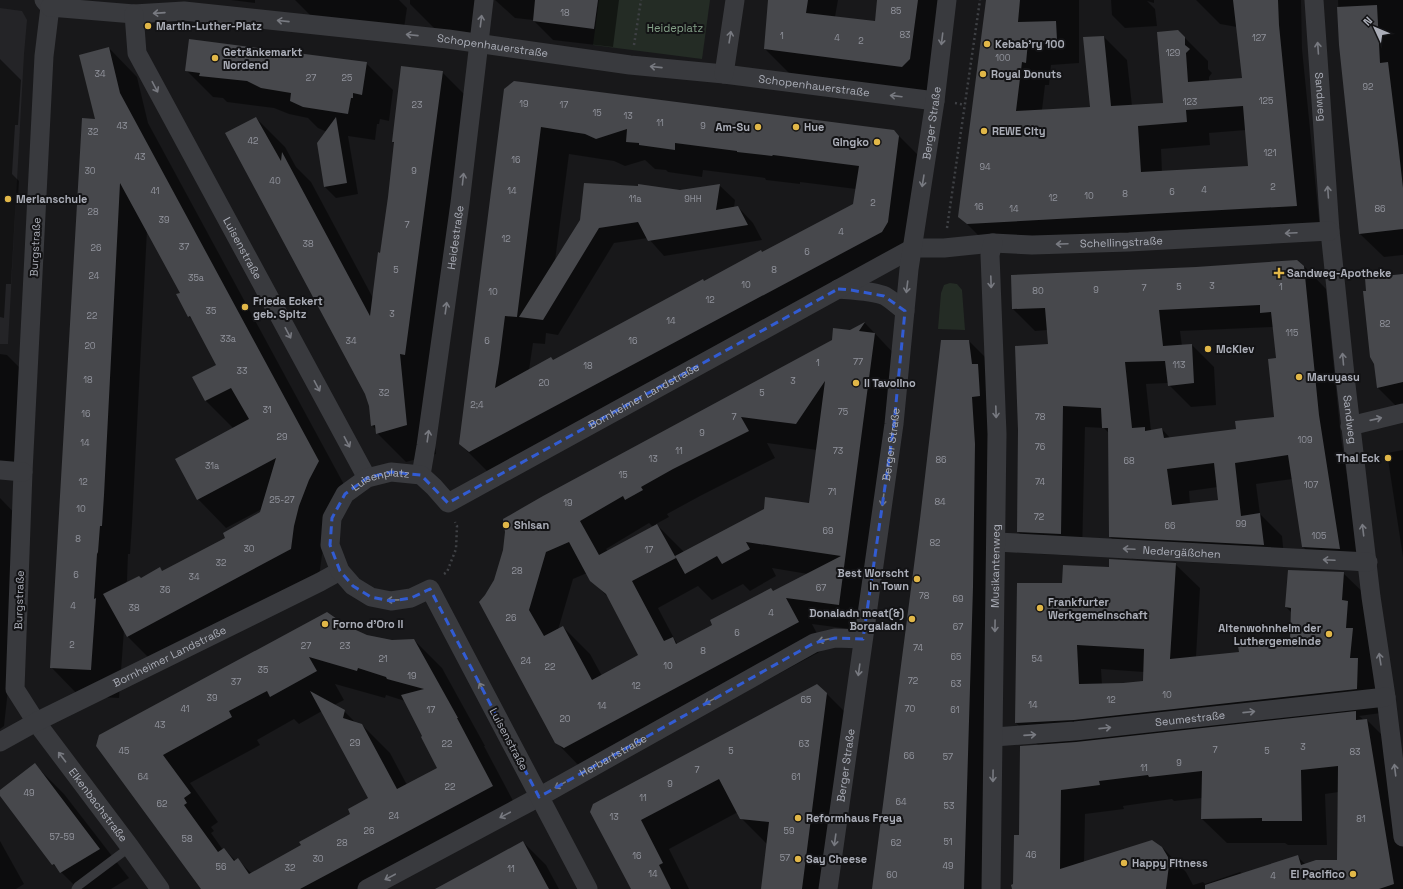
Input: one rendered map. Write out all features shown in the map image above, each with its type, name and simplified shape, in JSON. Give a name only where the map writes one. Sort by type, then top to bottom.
[{"type":"street","name":"Heidestraße","points":[[421,475],[460,203],[484,0]]},
{"type":"street","points":[[724,74],[736,0]]},
{"type":"street","name":"Berger Straße","points":[[828,889],[894,424],[912,248],[935,101],[947,0]]},
{"type":"street","name":"Sandweg","points":[[1314,0],[1330,231],[1350,426],[1403,837]]},
{"type":"street","name":"Schopenhauerstraße","points":[[47,4],[134,14],[184,11],[479,42],[630,65],[724,74],[935,101]]},
{"type":"street","name":"Burgstraße","points":[[36,722],[16,689],[23,472],[47,4]]},
{"type":"street","name":"Luisenstraße","points":[[134,14],[137,53],[367,478]]},
{"type":"street","name":"Schellingstraße","points":[[912,248],[944,248],[993,244],[1032,245],[1129,242],[1330,231]]},
{"type":"street","name":"Musikantenweg","points":[[991,889],[997,542],[997,434],[990,255],[993,244]]},
{"type":"street","name":"Bornheimer Landstraße","points":[[448,504],[912,248]]},
{"type":"street","points":[[838,289],[884,296],[895,302],[905,311]]},
{"type":"street","points":[[1350,426],[1403,413]]},
{"type":"street","points":[[0,470],[23,472]]},
{"type":"street","name":"Luisenplatz","points":[[430,589],[411,598],[391,601],[371,597],[353,586],[340,570],[330,545],[332,518],[344,494],[367,478],[391,472],[421,475],[434,487],[448,504]]},
{"type":"street","name":"Nedergäßchen","points":[[997,542],[1368,562]]},
{"type":"street","name":"Bornheimer Landstraße","points":[[0,742],[36,722],[320,582],[340,570]]},
{"type":"street","name":"Luisenstraße","points":[[430,589],[588,889]]},
{"type":"street","name":"Herbartstraße","points":[[367,889],[539,797],[814,642],[835,638],[863,639]]},
{"type":"street","name":"Seumestraße","points":[[994,737],[1075,731],[1386,697]]},
{"type":"street","name":"Elkenbachstraße","points":[[36,722],[160,889]]},
{"type":"lane","points":[[76,889],[130,847]]},
{"type":"path","points":[[630,65],[641,0]]},
{"type":"path","points":[[944,248],[980,0]]},
{"type":"path","points":[[430,589],[447,572],[456,549],[457,526],[448,504]]},
{"type":"highlighted area","points":[[838,289],[884,296],[905,311],[894,424],[863,639],[835,638],[814,643],[539,797],[430,589],[411,598],[391,601],[371,597],[353,586],[340,571],[330,545],[332,518],[345,494],[367,478],[391,472],[421,475],[448,503]]},
{"type":"shaded area","name":"Merianschule","points":[[0,8],[22,11],[27,20],[8,344],[0,344]]},
{"type":"green space","name":"Heideplatz","points":[[599,0],[710,0],[702,59],[593,45]]},
{"type":"green space","points":[[950,283],[957,284],[962,290],[965,330],[938,329],[941,293],[944,285]]},
{"type":"building","points":[[535,0],[598,0],[594,29],[533,21]]},
{"type":"building","points":[[768,0],[808,0],[806,13],[875,21],[877,0],[918,0],[910,59],[902,67],[764,49]]},
{"type":"building","points":[[986,0],[1020,0],[1018,22],[1056,21],[1057,40],[1028,42],[1026,63],[1022,62],[1016,111],[1090,107],[1083,37],[1104,36],[1111,106],[1163,103],[1157,32],[1178,30],[1185,37],[1185,45],[1190,49],[1186,53],[1188,82],[1242,78],[1233,0],[1278,0],[1279,25],[1297,206],[967,224],[958,217]],"holes":[[[1243,106],[1248,166],[1141,172],[1138,126],[1187,122],[1186,110]]]},
{"type":"building","points":[[1377,5],[1380,63],[1388,62],[1398,143],[1403,188],[1403,229],[1359,234],[1339,45],[1337,7]]},
{"type":"building","points":[[189,39],[367,62],[362,95],[353,93],[348,114],[303,107],[290,101],[291,93],[261,88],[247,81],[199,76],[200,73],[185,71]]},
{"type":"building","points":[[109,47],[120,93],[319,461],[309,480],[299,506],[294,526],[291,549],[127,637],[103,594],[139,576],[141,578],[160,567],[162,571],[225,538],[223,533],[260,512],[276,458],[197,500],[175,459],[249,419],[231,388],[205,401],[192,377],[216,365],[190,316],[188,317],[176,294],[180,293],[120,183],[104,495],[102,526],[100,526],[97,554],[94,599],[96,598],[91,670],[50,668],[82,118],[95,119],[79,55]]},
{"type":"building","points":[[401,66],[443,71],[405,355],[400,354],[407,425],[376,434],[375,425],[371,426],[369,406],[365,394],[225,133],[256,117],[281,161],[282,152],[370,316],[378,252],[380,253],[388,197],[394,142],[392,142]]},
{"type":"building","points":[[514,81],[894,130],[899,136],[888,222],[882,232],[469,452],[459,444],[504,89]],"holes":[[[541,127],[585,134],[596,139],[627,129],[626,142],[639,143],[639,145],[675,150],[675,143],[737,152],[859,166],[853,204],[762,252],[761,250],[704,281],[703,279],[553,360],[551,357],[495,388],[505,316],[517,317]]]},
{"type":"building","points":[[336,117],[347,183],[324,187],[317,143]]},
{"type":"building","points":[[584,183],[638,186],[638,184],[680,190],[720,184],[716,210],[738,206],[748,225],[648,241],[638,222],[599,228],[543,320],[519,317],[580,220]]},
{"type":"building","points":[[1297,260],[1304,266],[1319,415],[1340,549],[1302,547],[1288,455],[1235,463],[1241,516],[1260,513],[1264,545],[1109,537],[1108,428],[1102,428],[1101,408],[1063,406],[1061,534],[1017,532],[1018,430],[1015,346],[1048,344],[1045,308],[1012,309],[1011,275],[1196,267]],"holes":[[[1260,305],[1260,313],[1271,312],[1276,358],[1268,359],[1274,417],[1235,421],[1236,429],[1164,438],[1162,428],[1145,431],[1145,427],[1132,428],[1125,362],[1165,361],[1168,386],[1194,383],[1192,344],[1163,346],[1159,310]],[[1214,463],[1218,500],[1172,505],[1167,469]]]},
{"type":"building","points":[[1403,274],[1403,382],[1377,388],[1374,364],[1370,357],[1363,291],[1366,291],[1365,278]]},
{"type":"building","points":[[865,322],[859,331],[875,333],[839,605],[786,598],[799,622],[564,748],[555,743],[479,602],[494,580],[503,550],[505,532],[503,519],[832,340],[833,328],[850,330]],"holes":[[[825,381],[809,503],[765,497],[764,509],[675,556],[685,574],[717,556],[722,564],[750,549],[746,542],[841,556],[773,591],[771,588],[710,620],[712,625],[676,644],[673,637],[664,641],[632,581],[676,558],[657,524],[599,555],[580,521],[623,496],[625,500],[643,490],[641,487],[673,469],[749,431],[741,417],[796,424]],[[569,542],[590,581],[606,594],[638,655],[592,680],[563,626],[544,636],[529,610],[546,552]]]},
{"type":"building","points":[[941,340],[969,340],[972,364],[978,364],[980,396],[972,397],[975,444],[973,587],[964,889],[872,889],[920,519]]},
{"type":"building","points":[[1109,559],[1176,563],[1170,659],[1239,652],[1238,646],[1290,641],[1291,608],[1285,607],[1288,570],[1344,572],[1342,600],[1348,601],[1346,628],[1353,628],[1350,658],[1358,658],[1357,689],[1074,720],[1015,723],[1017,583],[1062,583],[1063,565],[1109,567]],"holes":[[[1077,645],[1144,649],[1143,681],[1079,684]]]},
{"type":"building","points":[[327,612],[347,626],[367,635],[392,640],[414,639],[458,718],[493,786],[300,889],[201,889],[96,746],[99,735]],"holes":[[[309,657],[357,671],[358,668],[386,677],[387,679],[424,689],[401,695],[437,768],[397,789],[362,724],[343,718],[345,710],[310,691],[368,798],[348,809],[350,814],[299,842],[301,845],[249,874],[238,858],[234,861],[224,848],[218,852],[184,805],[187,803],[184,798],[191,793],[163,755],[232,717],[229,711],[267,691],[270,697],[317,671]]]},
{"type":"building","points":[[817,684],[827,693],[802,889],[761,889],[769,822],[740,819],[719,779],[641,820],[663,863],[659,865],[671,889],[631,889],[590,812],[593,804]]},
{"type":"building","points":[[1356,711],[1356,720],[1367,719],[1394,884],[1379,889],[1205,889],[1205,885],[1298,855],[1301,865],[1316,860],[1337,860],[1338,766],[1301,770],[1302,821],[1262,821],[1262,818],[1201,819],[1202,771],[1149,777],[1148,775],[1099,781],[1100,785],[1061,790],[1060,869],[1152,840],[1162,847],[1168,857],[1169,865],[1166,889],[1012,889],[1014,835],[1019,835],[1020,746],[1076,742]]},
{"type":"building","points":[[35,763],[100,849],[60,873],[54,864],[52,865],[0,796],[0,790]]},
{"type":"building","points":[[523,841],[549,889],[435,889],[481,864]]},
{"type":"place","name":"Martin-Luther-Platz","points":[[148,26]]},
{"type":"place","name":"Kebab'ry 100","points":[[987,44]]},
{"type":"place","name":"Getränkemarkt Nordend","points":[[215,58]]},
{"type":"place","name":"Royal Donuts","points":[[983,74]]},
{"type":"place","name":"Am-Su","points":[[758,127]]},
{"type":"place","name":"Hue","points":[[796,127]]},
{"type":"place","name":"REWE City","points":[[984,131]]},
{"type":"place","name":"Gingko","points":[[877,142]]},
{"type":"place","name":"Merianschule","points":[[8,199]]},
{"type":"place","name":"Sandweg-Apotheke","points":[[1279,273]]},
{"type":"place","name":"Frieda Eckert geb. Spitz","points":[[245,307]]},
{"type":"place","name":"McKiev","points":[[1208,349]]},
{"type":"place","name":"Maruyasu","points":[[1299,377]]},
{"type":"place","name":"Il Tavolino","points":[[856,383]]},
{"type":"place","name":"Thai Eck","points":[[1388,458]]},
{"type":"place","name":"Shisan","points":[[506,525]]},
{"type":"place","name":"Best Worscht in Town","points":[[917,579]]},
{"type":"place","name":"Frankfurter Werkgemeinschaft","points":[[1040,608]]},
{"type":"place","name":"Donaladn meat(&) Borgaladn","points":[[912,619]]},
{"type":"place","name":"Forno d'Oro II","points":[[325,624]]},
{"type":"place","name":"Altenwohnheim der Luthergemeinde","points":[[1329,634]]},
{"type":"place","name":"Reformhaus Freya","points":[[798,818]]},
{"type":"place","name":"Say Cheese","points":[[798,859]]},
{"type":"place","name":"Happy Fitness","points":[[1124,863]]},
{"type":"place","name":"El Pacifico","points":[[1353,874]]}]
